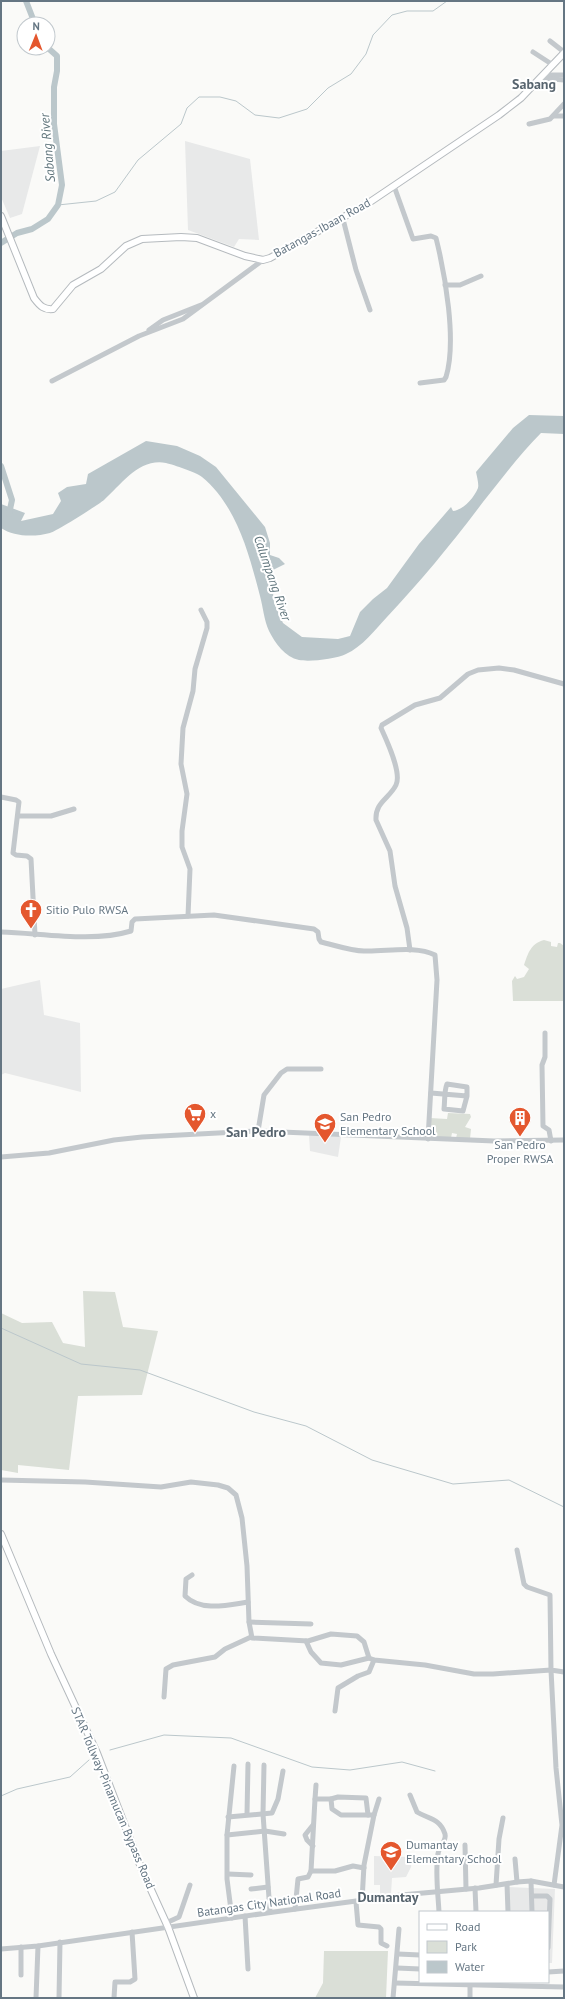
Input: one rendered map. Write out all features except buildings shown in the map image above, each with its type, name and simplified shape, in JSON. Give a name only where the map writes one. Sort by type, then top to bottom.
[{"type":"main road","name":"Batangas-Ibaan Road","points":[[1,216],[34,298],[40,306],[47,310],[53,309],[73,286],[101,270],[126,246],[142,239],[197,238],[245,256],[263,260],[277,255],[343,219],[504,111],[543,76],[564,53]]},
{"type":"main road","name":"STAR Tollway-Pinamucan Bypass Road","points":[[1,1534],[51,1654],[97,1753],[142,1870],[167,1925],[194,1998]]},
{"type":"street","points":[[550,41],[564,53]]},
{"type":"street","points":[[533,52],[553,65]]},
{"type":"street","points":[[543,76],[564,75]]},
{"type":"street","points":[[543,76],[564,80]]},
{"type":"street","points":[[529,124],[546,120],[554,116],[564,104]]},
{"type":"street","points":[[554,116],[564,116]]},
{"type":"street","points":[[394,186],[413,239],[431,236],[436,238],[445,285],[451,336],[447,373],[444,380],[420,383]]},
{"type":"street","points":[[343,219],[356,270],[370,310]]},
{"type":"street","points":[[52,381],[144,334],[183,319],[263,260]]},
{"type":"street","points":[[445,285],[460,285],[480,276]]},
{"type":"street","points":[[188,916],[190,869],[182,847],[182,831],[187,794],[181,764],[183,728],[193,691],[195,669],[207,628],[207,622],[201,610]]},
{"type":"street","points":[[410,950],[407,928],[395,886],[390,851],[376,820],[377,808],[395,786],[398,778],[398,770],[381,728],[382,725],[415,705],[440,698],[468,674],[478,670],[499,668],[514,670],[543,676],[564,684]]},
{"type":"street","points":[[1,797],[19,802],[14,853],[16,855],[28,856],[31,859],[35,935]]},
{"type":"street","points":[[18,816],[51,816],[74,809]]},
{"type":"street","points":[[1,932],[75,937],[103,935],[129,932],[132,930],[132,922],[135,919],[214,915],[239,917],[314,929],[318,932],[319,940],[321,942],[355,951],[410,950],[428,952],[435,955],[437,961],[428,1138]]},
{"type":"street","points":[[546,1033],[545,1057],[542,1065],[543,1126],[549,1130],[551,1141]]},
{"type":"street","points":[[258,1132],[264,1095],[281,1073],[287,1069],[321,1069]]},
{"type":"street","points":[[447,1084],[467,1087],[467,1096],[463,1111],[446,1110],[445,1094],[447,1084]]},
{"type":"street","points":[[431,1093],[467,1096]]},
{"type":"street","points":[[1,1157],[49,1153],[114,1140],[142,1137],[258,1132],[494,1141],[564,1140]]},
{"type":"street","points":[[1,1480],[85,1482],[161,1487],[191,1482],[218,1485],[228,1488],[236,1495],[240,1506],[247,1559],[249,1622],[251,1636]]},
{"type":"street","points":[[517,1550],[524,1584],[527,1587],[550,1595],[551,1670],[556,1760],[562,1825],[554,1885]]},
{"type":"street","points":[[192,1575],[185,1580],[184,1594],[192,1601],[214,1606],[248,1602]]},
{"type":"street","points":[[249,1622],[311,1624]]},
{"type":"street","points":[[164,1696],[166,1669],[173,1665],[215,1657],[225,1649],[251,1636],[264,1640],[306,1641],[331,1634],[357,1636],[364,1642],[372,1659],[369,1672],[358,1676],[338,1688],[335,1711]]},
{"type":"street","points":[[306,1641],[312,1652],[322,1663],[341,1665],[372,1659],[425,1665],[474,1674],[551,1670],[564,1672]]},
{"type":"street","points":[[247,1814],[248,1764]]},
{"type":"street","points":[[264,1765],[263,1814],[270,1912]]},
{"type":"street","points":[[232,1918],[228,1874],[228,1817],[232,1798],[234,1766]]},
{"type":"street","points":[[228,1817],[273,1812],[278,1799],[283,1771]]},
{"type":"street","points":[[295,1909],[298,1879],[308,1878],[311,1871],[316,1785]]},
{"type":"street","points":[[410,1795],[417,1812],[434,1819],[445,1833],[444,1842],[440,1846],[438,1855],[437,1891],[439,1911]]},
{"type":"street","points":[[315,1799],[338,1797],[366,1798],[368,1815]]},
{"type":"street","points":[[331,1798],[332,1810],[337,1814],[374,1815]]},
{"type":"street","points":[[379,1799],[374,1815],[364,1868],[359,1902],[358,1925],[381,1929],[381,1943],[387,1946]]},
{"type":"street","points":[[496,1885],[499,1839],[503,1818]]},
{"type":"street","points":[[228,1835],[265,1831],[284,1834]]},
{"type":"street","points":[[465,1846],[466,1889]]},
{"type":"street","points":[[515,1859],[517,1882]]},
{"type":"street","points":[[311,1871],[336,1871],[353,1866],[364,1868]]},
{"type":"street","points":[[228,1874],[251,1874]]},
{"type":"street","points":[[531,1881],[532,1911]]},
{"type":"street","name":"Batangas City National Road","points":[[1,1949],[38,1946],[132,1932],[167,1925],[517,1882],[531,1881],[564,1887]]},
{"type":"street","points":[[507,1884],[508,1911]]},
{"type":"street","points":[[167,1925],[179,1917],[190,1885]]},
{"type":"street","points":[[250,1889],[268,1887]]},
{"type":"street","points":[[475,1888],[476,1911]]},
{"type":"street","points":[[532,1896],[547,1896],[550,1899],[549,1924]]},
{"type":"street","points":[[245,1916],[248,1969]]},
{"type":"street","points":[[393,1998],[397,1968],[399,1929]]},
{"type":"street","points":[[114,1998],[115,1982],[130,1982],[135,1979],[132,1932]]},
{"type":"street","points":[[59,1998],[60,1942]]},
{"type":"street","points":[[36,1998],[38,1946]]},
{"type":"street","points":[[21,1947],[21,1975]]},
{"type":"street","points":[[398,1954],[419,1955]]},
{"type":"street","points":[[397,1968],[419,1969]]},
{"type":"street","points":[[549,1972],[564,1971]]},
{"type":"street","points":[[395,1983],[564,1987]]},
{"type":"street","points":[[470,1984],[470,1998]]},
{"type":"shaded area","points":[[185,141],[250,159],[259,240],[239,239],[234,247],[188,230]]},
{"type":"shaded area","points":[[40,146],[22,214],[10,218],[1,197],[1,151]]},
{"type":"shaded area","points":[[40,980],[44,1015],[80,1023],[81,1092],[5,1073],[1,1075],[1,989]]},
{"type":"shaded area","name":"San Pedro Elementary School","points":[[309,1135],[341,1137],[338,1157],[310,1151]]},
{"type":"shaded area","name":"Dumantay Elementary School","points":[[374,1856],[412,1857],[411,1867],[406,1877],[392,1878],[391,1894],[380,1895],[380,1885],[374,1885]]},
{"type":"shaded area","points":[[507,1887],[555,1889],[552,1963],[549,1963],[549,1911],[507,1911]]},
{"type":"green space","points":[[544,940],[551,942],[551,946],[557,947],[558,943],[560,943],[564,946],[564,1001],[513,1001],[512,981],[515,976],[517,979],[524,977],[529,969],[524,965],[530,950],[536,944]]},
{"type":"green space","points":[[448,1113],[470,1114],[471,1117],[465,1127],[471,1129],[470,1139],[456,1138],[457,1134],[452,1133],[451,1138],[429,1137],[430,1118],[447,1119]]},
{"type":"green space","points":[[83,1291],[115,1292],[123,1327],[158,1331],[142,1395],[78,1396],[69,1470],[18,1465],[18,1473],[1,1470],[1,1313],[22,1323],[52,1322],[63,1343],[85,1347]]},
{"type":"green space","points":[[324,1951],[388,1951],[386,1998],[315,1998],[323,1983]]},
{"type":"water","points":[[529,415],[564,416],[564,434],[541,433],[511,466],[436,561],[373,633],[352,651],[330,659],[299,660],[289,656],[277,645],[267,627],[251,564],[233,516],[214,489],[202,477],[190,471],[166,463],[156,462],[147,464],[139,468],[124,480],[100,503],[69,523],[50,533],[38,535],[18,535],[1,528],[1,504],[25,513],[21,521],[53,514],[61,501],[58,493],[67,487],[86,484],[88,474],[146,441],[177,446],[200,456],[216,467],[265,527],[270,543],[270,555],[279,558],[285,564],[271,571],[274,603],[283,623],[302,637],[338,639],[350,636],[360,612],[387,588],[419,544],[451,507],[453,511],[457,510],[464,506],[474,496],[478,488],[476,472],[513,428]]},
{"type":"waterway","name":"Sabang River","points":[[26,1],[32,16]]},
{"type":"waterway","points":[[58,205],[96,201],[115,192],[138,160],[181,124],[187,108],[199,97],[220,97],[236,101],[255,115],[279,118],[307,109],[328,88],[351,74],[366,54],[373,35],[392,15],[407,11],[433,11],[447,1]]},
{"type":"waterway","name":"Sabang River","points":[[1,243],[17,233],[32,229],[48,219],[58,205],[62,185],[54,124],[54,87],[57,71],[56,55]]},
{"type":"waterway","name":"Sabang River","points":[[1,466],[12,500],[9,514]]},
{"type":"waterway","points":[[1,1328],[81,1364],[140,1370],[254,1412],[306,1426],[372,1460],[453,1484],[509,1480],[564,1507]]},
{"type":"waterway","points":[[110,1750],[164,1735],[231,1738],[312,1767],[350,1770],[402,1762],[435,1771]]},
{"type":"waterway","points":[[1,1796],[17,1789],[70,1777],[89,1760]]},
{"type":"place","name":"Sitio Pulo RWSA","points":[[31,930]]},
{"type":"place","name":"x","points":[[195,1134]]},
{"type":"place","name":"San Pedro Proper RWSA","points":[[520,1138]]},
{"type":"place","name":"San Pedro Elementary School","points":[[325,1144]]},
{"type":"place","name":"Dumantay Elementary School","points":[[391,1872]]},
{"type":"district","name":"Sabang","points":[[534,84]]},
{"type":"district","name":"San Pedro","points":[[256,1132]]},
{"type":"district","name":"Dumantay","points":[[388,1897]]},
{"type":"water label","name":"Calumpang River","points":[[273,578]]}]
